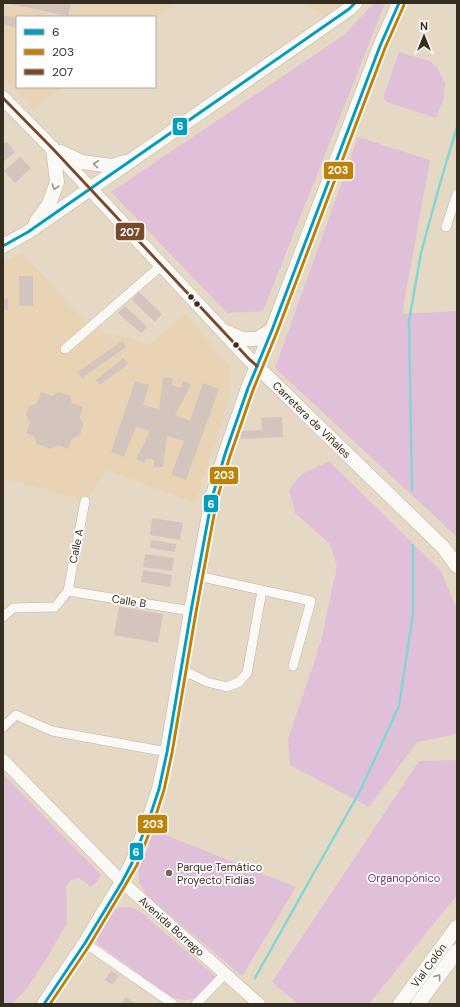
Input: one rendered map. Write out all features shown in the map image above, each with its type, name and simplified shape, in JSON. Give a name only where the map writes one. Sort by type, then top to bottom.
[{"type":"main road","points":[[3,246],[28,232],[356,3]]},
{"type":"main road","points":[[44,1004],[122,882],[132,863],[151,813],[159,789],[167,752],[212,498],[225,454],[248,388],[272,330],[380,46],[399,3]]},
{"type":"main road","name":"Carretera de Viñales","points":[[3,98],[53,149],[249,359],[443,546],[457,566]]},
{"type":"main road","points":[[53,149],[82,162],[112,166],[134,159]]},
{"type":"main road","points":[[28,232],[49,204],[57,182],[53,149]]},
{"type":"main road","points":[[222,330],[242,339],[257,339],[272,330]]},
{"type":"main road","name":"Avenida Borrego","points":[[3,760],[122,882],[259,1004]]},
{"type":"main road","name":"Vial Colón","points":[[400,1004],[457,927]]},
{"type":"main road","name":"Vial Colón","points":[[418,1004],[457,951]]},
{"type":"street","points":[[446,227],[457,194]]},
{"type":"street","points":[[65,349],[162,265]]},
{"type":"street","name":"Calle A","points":[[68,591],[85,501]]},
{"type":"street","points":[[198,576],[312,601],[293,666]]},
{"type":"street","points":[[181,670],[207,682],[227,687],[239,682],[247,673],[262,590]]},
{"type":"street","points":[[3,616],[13,608],[55,607],[68,591]]},
{"type":"street","name":"Calle B","points":[[68,591],[191,611]]},
{"type":"street","points":[[3,727],[16,715],[52,731],[167,752]]},
{"type":"street","points":[[85,942],[173,1004]]},
{"type":"street","points":[[196,1004],[225,974]]},
{"type":"shaded area","points":[[3,3],[174,3],[156,17],[156,16],[16,16],[16,88],[62,88],[34,109],[3,77]]},
{"type":"shaded area","points":[[303,3],[342,3],[327,16]]},
{"type":"shaded area","points":[[22,252],[85,322],[107,334],[128,336],[149,345],[186,314],[231,367],[231,393],[195,503],[106,470],[85,501],[3,478],[3,263]]},
{"type":"green space","points":[[374,3],[385,3],[263,311],[227,313],[111,192],[344,35]]},
{"type":"green space","points":[[399,52],[430,61],[438,69],[445,83],[443,101],[436,118],[389,103],[385,100],[384,95]]},
{"type":"green space","points":[[358,137],[430,160],[402,314],[457,311],[457,537],[275,368]]},
{"type":"green space","points":[[329,461],[441,571],[457,609],[457,734],[417,742],[369,807],[290,765],[288,739],[321,641],[337,566],[330,544],[295,513],[289,490],[302,474]]},
{"type":"green space","name":"Organopónico","points":[[457,760],[457,895],[369,1004],[298,1004],[272,982],[419,761]]},
{"type":"green space","points":[[3,774],[101,875],[97,882],[91,887],[79,878],[71,880],[66,887],[66,924],[47,958],[27,988],[12,1004],[3,1004]]},
{"type":"green space","points":[[153,830],[296,887],[242,976],[147,896],[139,882],[138,865]]},
{"type":"green space","points":[[119,907],[131,907],[142,913],[216,977],[200,994],[190,999],[178,999],[166,994],[98,944],[95,936],[112,911]]},
{"type":"building","points":[[10,3],[71,3],[68,16]]},
{"type":"building","points":[[3,15],[16,18],[16,28],[3,24]]},
{"type":"building","points":[[7,142],[15,152],[3,162],[3,144]]},
{"type":"building","points":[[20,157],[31,168],[15,183],[4,171]]},
{"type":"building","points":[[19,276],[33,276],[33,306],[19,306]]},
{"type":"building","points":[[139,292],[162,314],[155,322],[132,300]]},
{"type":"building","points":[[3,299],[8,299],[8,310],[3,310]]},
{"type":"building","points":[[125,306],[147,327],[141,333],[118,313]]},
{"type":"building","points":[[122,341],[126,347],[82,378],[78,372]]},
{"type":"building","points":[[123,358],[128,364],[100,385],[96,380]]},
{"type":"building","points":[[163,377],[173,378],[172,385],[180,388],[184,381],[191,385],[175,415],[190,421],[203,383],[219,389],[186,480],[171,475],[184,441],[167,436],[163,467],[154,467],[154,460],[147,458],[144,463],[136,459],[150,431],[136,427],[124,457],[111,452],[135,381],[149,385],[143,405],[159,409]]},
{"type":"building","points":[[41,392],[52,396],[59,392],[70,396],[72,403],[83,407],[80,417],[83,424],[80,435],[72,439],[68,449],[58,445],[51,449],[37,444],[34,436],[26,433],[30,423],[26,415],[29,406],[36,404]]},
{"type":"building","points":[[282,417],[283,437],[241,439],[240,431],[262,430],[261,418]]},
{"type":"building","points":[[152,518],[183,523],[180,540],[150,535]]},
{"type":"building","points":[[151,540],[176,544],[175,552],[150,548]]},
{"type":"building","points":[[145,554],[174,558],[172,571],[143,567]]},
{"type":"building","points":[[143,570],[172,575],[170,587],[141,582]]},
{"type":"building","points":[[119,607],[163,614],[158,643],[114,635]]},
{"type":"building","points":[[111,971],[119,976],[112,985],[105,980]]},
{"type":"building","points":[[126,997],[136,1004],[121,1004]]},
{"type":"waterway","points":[[412,490],[409,321],[421,253],[457,127]]},
{"type":"waterway","points":[[255,978],[360,791],[399,706],[413,614],[413,545]]},
{"type":"transit line","name":"6","points":[[3,246],[28,232],[349,9],[355,3]]},
{"type":"transit line","name":"6","points":[[44,1004],[85,943],[122,882],[132,863],[151,813],[159,789],[167,752],[212,498],[225,454],[248,388],[272,330],[380,46],[399,3]]},
{"type":"transit line","name":"203","points":[[50,1004],[89,946],[137,865],[156,815],[164,790],[172,753],[217,499],[230,456],[253,390],[277,332],[385,48],[404,5]]},
{"type":"transit line","name":"207","points":[[3,98],[53,149],[257,366]]},
{"type":"place","name":"Parque Temático Proyecto Fidias","points":[[169,873]]}]
